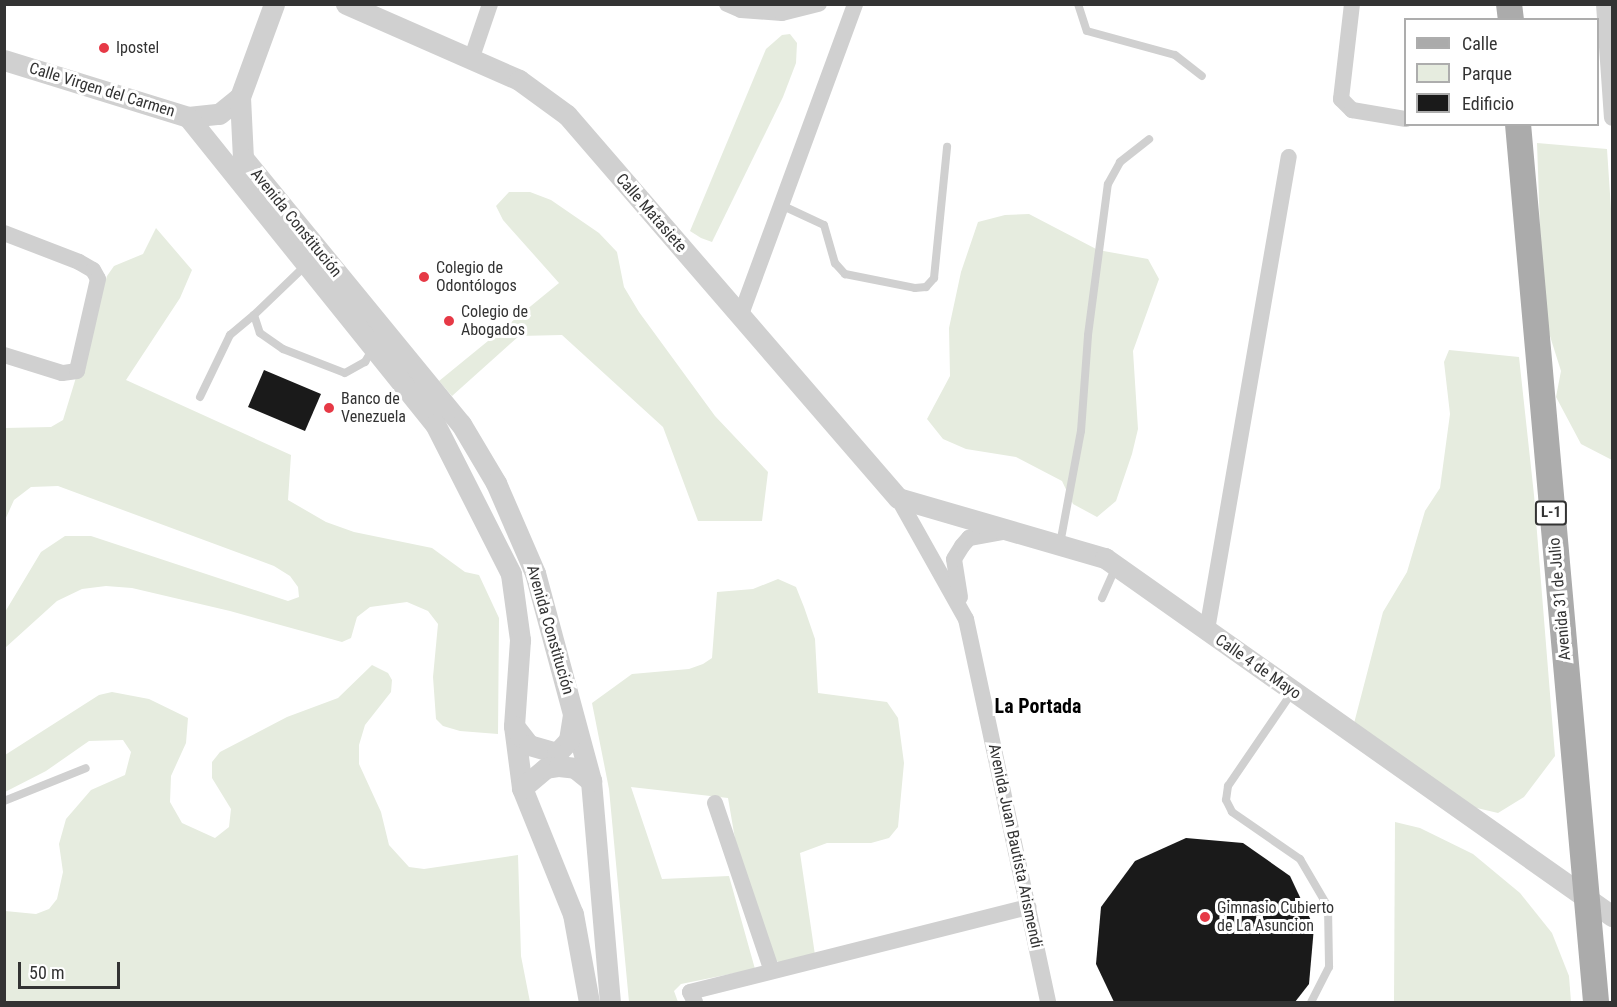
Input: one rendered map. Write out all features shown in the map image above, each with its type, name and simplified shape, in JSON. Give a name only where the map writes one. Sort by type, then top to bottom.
[{"type":"main road","name":"Avenida 31 de Julio","points":[[1518,126],[1596,1002]]},
{"type":"street","points":[[240,97],[273,4]]},
{"type":"street","name":"Calle Matasiete","points":[[346,4],[472,57],[519,80],[567,114],[898,498]]},
{"type":"street","points":[[472,57],[490,4]]},
{"type":"street","points":[[727,4],[741,10],[782,13],[819,4]]},
{"type":"street","points":[[740,317],[855,4]]},
{"type":"street","points":[[1352,4],[1341,99],[1352,110],[1404,119]]},
{"type":"street","points":[[1604,4],[1612,118]]},
{"type":"street","name":"Calle Virgen del Carmen","points":[[4,60],[188,117],[219,114],[240,97]]},
{"type":"street","name":"Avenida Constitución","points":[[240,97],[234,160],[308,264],[435,424],[511,574],[520,640],[514,726],[522,788],[573,914],[590,1002]]},
{"type":"street","name":"Avenida Constitución","points":[[188,117],[234,160],[461,424],[496,483],[536,573],[591,781],[610,1002]]},
{"type":"street","points":[[1207,630],[1289,157]]},
{"type":"street","points":[[4,233],[79,262],[93,270],[98,279],[76,371],[62,373],[4,355]]},
{"type":"street","name":"Calle 4 de Mayo","points":[[898,498],[1105,558],[1612,916]]},
{"type":"street","name":"Avenida Juan Bautista Arismendi","points":[[898,498],[966,619]]},
{"type":"street","name":"Avenida Juan Bautista Arismendi","points":[[1010,530],[969,538],[954,559],[1048,1002]]},
{"type":"street","points":[[514,726],[529,745],[557,753],[568,740],[574,714]]},
{"type":"street","points":[[522,788],[546,768],[559,766],[575,768],[591,781]]},
{"type":"street","points":[[715,803],[772,971]]},
{"type":"street","points":[[695,1002],[690,992],[1028,907]]},
{"type":"lane","points":[[1078,4],[1087,31],[1175,56],[1202,76]]},
{"type":"lane","points":[[1060,545],[1082,431],[1088,335],[1108,184],[1120,162],[1149,139]]},
{"type":"lane","points":[[781,205],[824,225],[835,263],[845,274],[915,288],[926,286],[934,278],[946,147]]},
{"type":"lane","points":[[200,397],[230,335],[308,264]]},
{"type":"lane","points":[[254,315],[260,333],[283,350],[345,373],[365,362],[374,347]]},
{"type":"lane","points":[[1102,598],[1116,565]]},
{"type":"lane","points":[[1293,691],[1228,786],[1226,801],[1232,812],[1300,859],[1328,907],[1329,967],[1311,1002]]},
{"type":"lane","points":[[4,801],[86,768]]},
{"type":"green space","points":[[790,34],[797,43],[796,63],[783,97],[712,242],[701,238],[690,231],[766,49],[782,35]]},
{"type":"green space","points":[[1537,143],[1607,149],[1612,224],[1612,460],[1581,444],[1556,397],[1561,371],[1543,314]]},
{"type":"green space","points":[[509,192],[530,192],[551,200],[599,233],[617,252],[624,287],[639,312],[715,416],[768,472],[762,521],[698,521],[663,427],[562,335],[519,336],[452,396],[439,381],[559,283],[503,220],[496,206]]},
{"type":"green space","points":[[1029,214],[1098,250],[1148,259],[1159,279],[1133,351],[1138,429],[1132,454],[1116,501],[1097,517],[1073,504],[1062,481],[1016,457],[966,449],[943,439],[927,419],[950,376],[949,328],[961,272],[978,222],[1005,215]]},
{"type":"green space","points":[[156,228],[192,270],[180,298],[126,380],[291,455],[288,500],[326,522],[354,532],[432,548],[465,572],[479,575],[499,618],[498,734],[460,731],[443,726],[436,719],[433,677],[438,624],[428,611],[407,602],[370,607],[357,617],[351,638],[342,642],[230,611],[132,588],[106,586],[82,589],[57,601],[5,648],[5,612],[41,552],[65,536],[91,536],[288,601],[299,597],[298,587],[290,576],[274,566],[58,486],[31,487],[14,500],[5,520],[5,428],[51,427],[63,420],[107,276],[114,266],[143,254]]},
{"type":"green space","points":[[1449,350],[1519,357],[1534,495],[1555,756],[1524,797],[1498,813],[1460,804],[1352,731],[1383,612],[1407,572],[1425,511],[1440,488],[1450,414],[1444,362]]},
{"type":"green space","points":[[778,579],[796,587],[804,607],[815,639],[818,693],[887,702],[898,718],[904,763],[898,827],[889,838],[871,843],[827,843],[800,853],[815,955],[788,965],[773,960],[739,862],[728,798],[631,787],[662,879],[729,876],[755,969],[681,984],[674,991],[678,1002],[629,1002],[609,789],[592,703],[632,674],[689,669],[712,658],[717,592],[753,589]]},
{"type":"green space","points":[[372,665],[388,673],[392,680],[391,692],[365,725],[359,745],[359,764],[381,812],[389,845],[409,867],[424,869],[518,855],[521,956],[530,1002],[5,1002],[5,911],[36,914],[49,909],[57,899],[63,872],[59,844],[66,819],[91,790],[125,775],[131,752],[123,740],[89,741],[46,771],[5,792],[5,755],[99,695],[112,692],[149,699],[188,718],[186,743],[171,776],[170,802],[182,823],[215,838],[229,827],[231,809],[212,778],[212,762],[220,752],[287,717],[338,698]]},
{"type":"green space","points":[[1395,822],[1420,828],[1473,854],[1520,893],[1552,933],[1569,976],[1571,1002],[1394,1002]]},
{"type":"building","points":[[264,370],[321,394],[305,431],[248,407]]},
{"type":"building","name":"Gimnasio Cubierto de La Asuncion","points":[[1186,838],[1243,843],[1290,876],[1314,927],[1309,984],[1295,1002],[1114,1002],[1096,964],[1101,907],[1135,861]]},
{"type":"place","name":"Ipostel","points":[[104,48]]},
{"type":"place","name":"Colegio de Odontólogos","points":[[424,277]]},
{"type":"place","name":"Colegio de Abogados","points":[[449,321]]},
{"type":"place","name":"Banco de Venezuela","points":[[329,408]]},
{"type":"place","name":"Gimnasio Cubierto de La Asuncion","points":[[1205,917]]},
{"type":"district","name":"La Portada","points":[[1038,706]]}]
